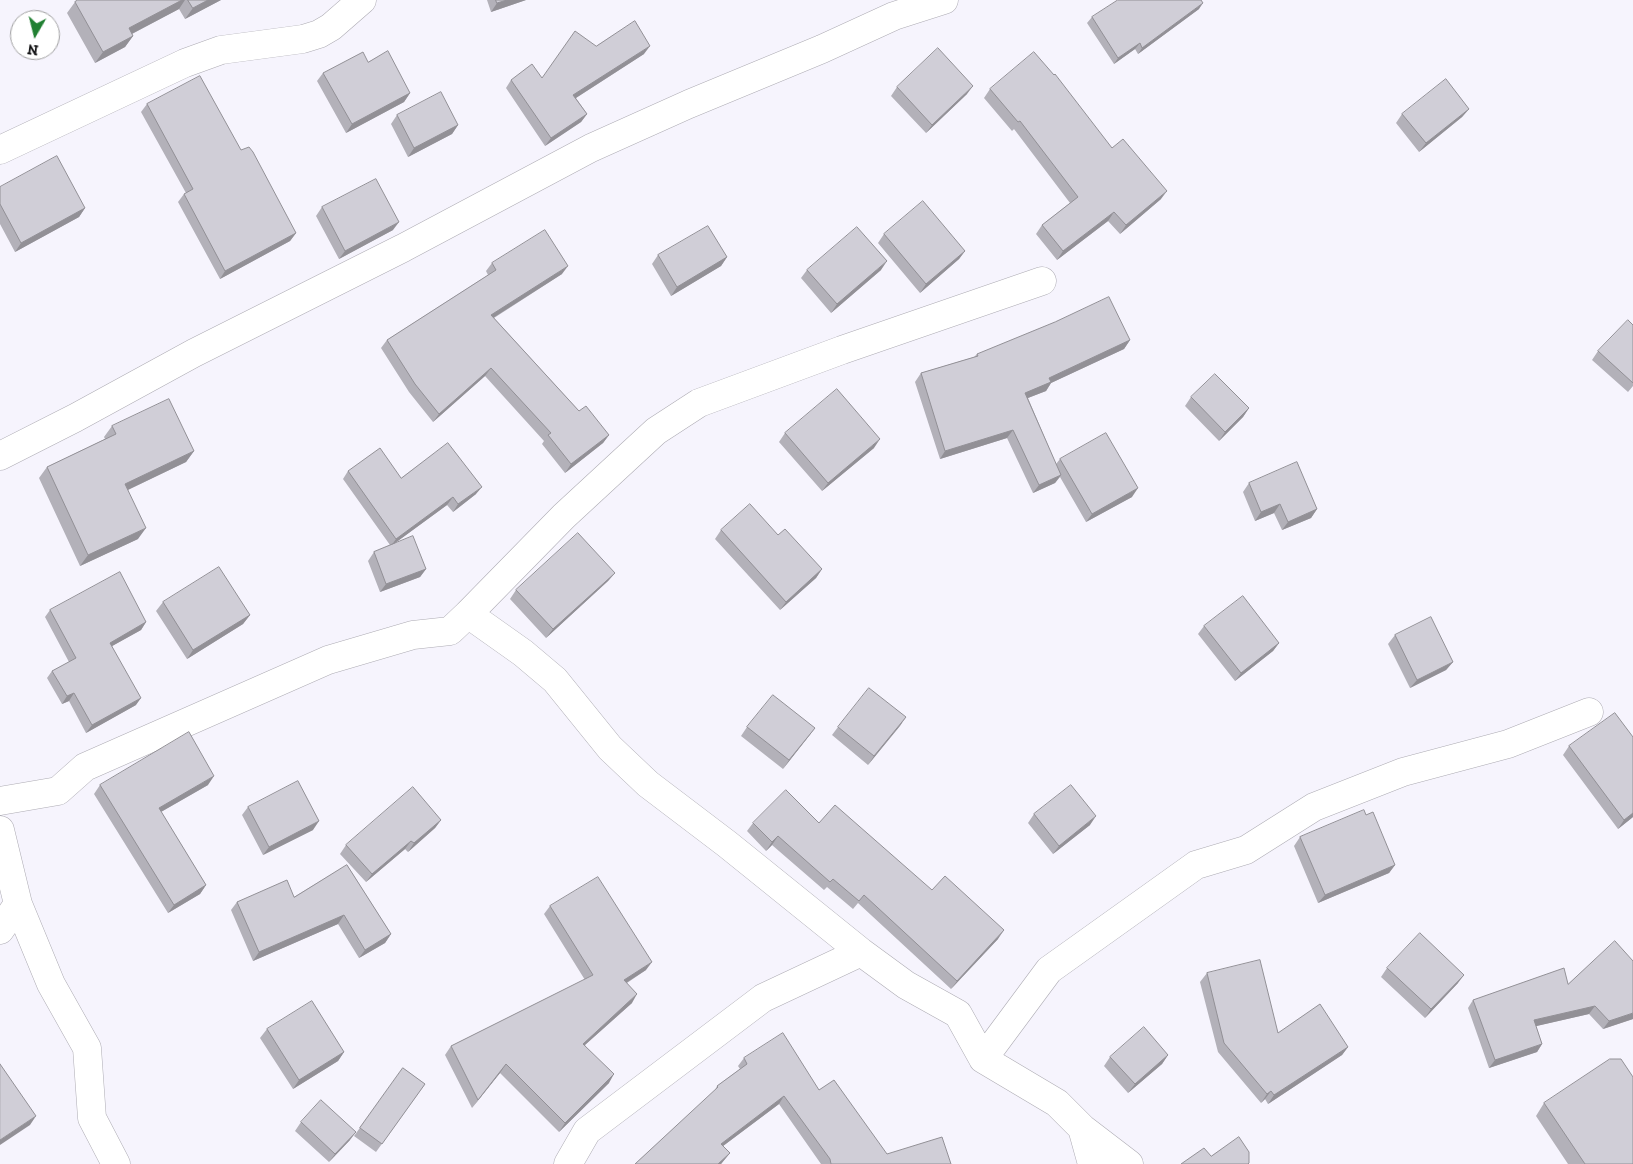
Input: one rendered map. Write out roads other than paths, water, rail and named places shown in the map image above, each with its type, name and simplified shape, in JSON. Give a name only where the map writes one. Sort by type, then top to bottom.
[{"type":"street","points":[[0,150],[185,63],[221,50],[303,39],[319,34],[332,27],[362,0]]},
{"type":"street","points":[[0,456],[76,418],[194,353],[403,248],[591,148],[688,104],[822,49],[894,16],[944,0]]},
{"type":"street","points":[[0,801],[58,791],[85,767],[328,660],[413,635],[450,631],[564,516],[656,431],[700,403],[796,366],[1042,281]]},
{"type":"street","points":[[468,614],[523,653],[555,680],[610,748],[648,784],[727,844],[861,952],[906,985],[958,1014],[983,1059],[1057,1103],[1082,1128],[1129,1164]]},
{"type":"street","points":[[983,1059],[1049,970],[1196,865],[1246,850],[1314,807],[1403,772],[1508,744],[1589,712]]},
{"type":"street","points":[[0,830],[18,904],[51,984],[87,1048],[92,1118],[116,1164]]},
{"type":"street","points":[[0,930],[18,904]]},
{"type":"street","points":[[568,1164],[587,1131],[763,998],[861,952]]},
{"type":"street","points":[[1082,1128],[1092,1164]]}]
